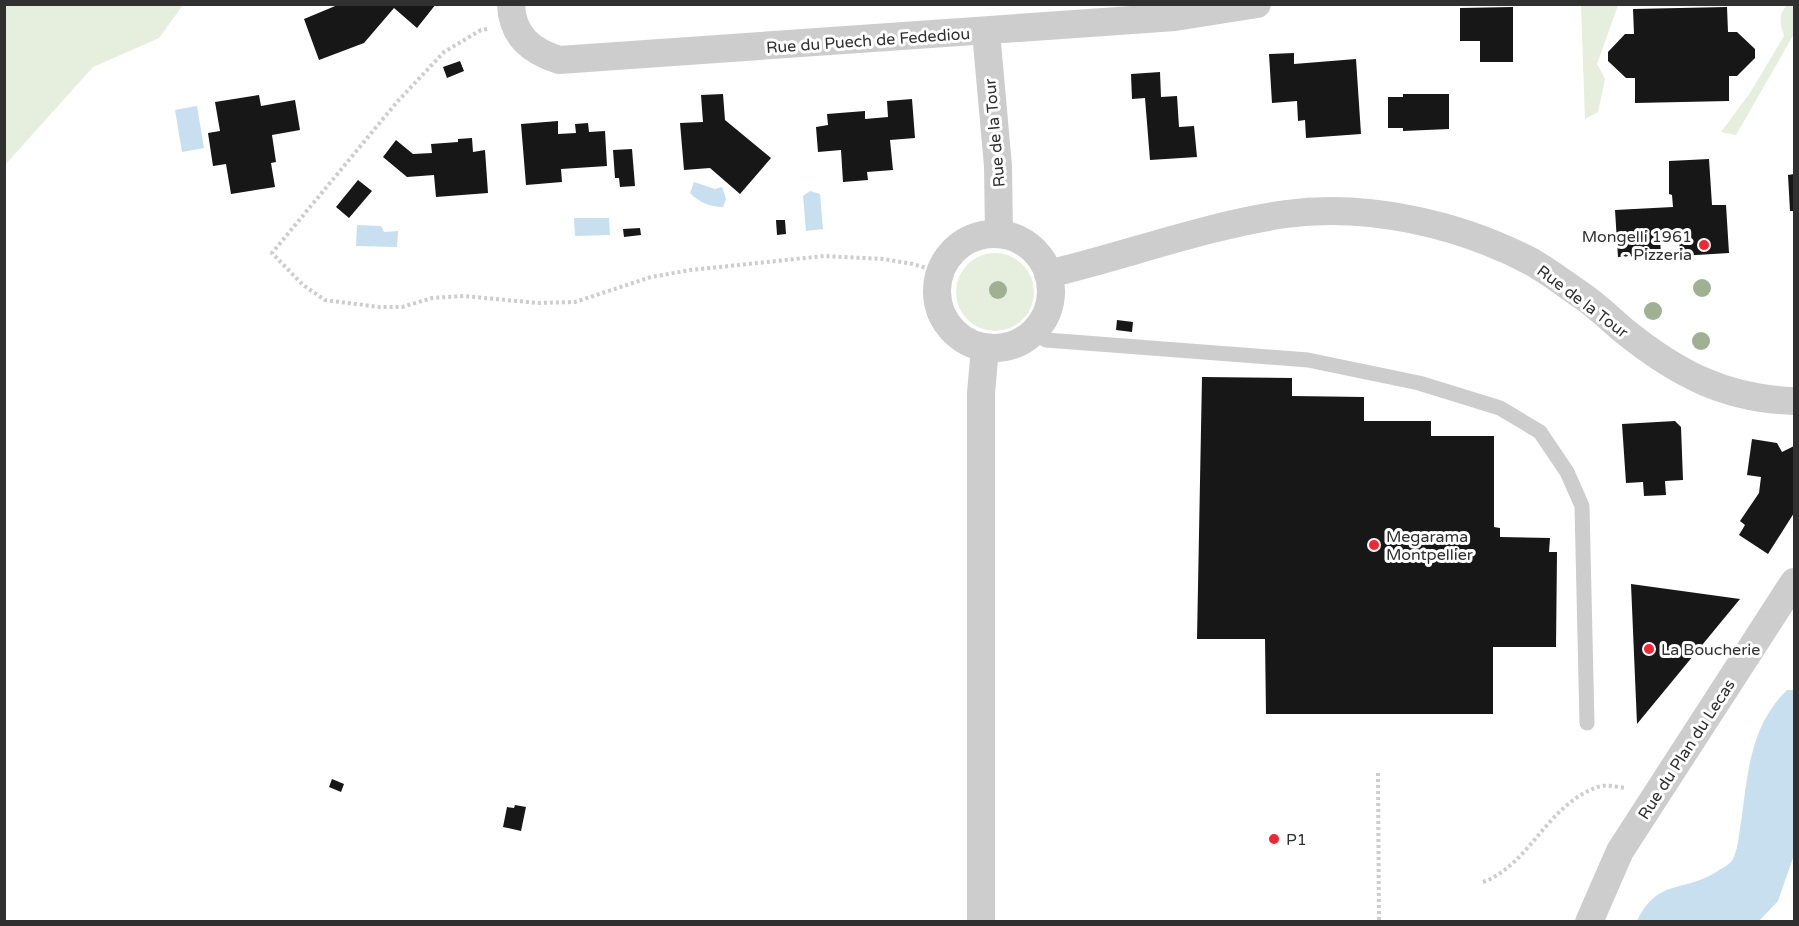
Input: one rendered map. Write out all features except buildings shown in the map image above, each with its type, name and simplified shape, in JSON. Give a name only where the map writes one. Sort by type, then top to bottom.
[{"type":"street","name":"Rue du Puech de Fedediou","points":[[513,16],[528,46],[545,56],[560,60],[1175,17],[1257,4]]},
{"type":"street","name":"Rue de la Tour","points":[[986,32],[998,166],[999,234]]},
{"type":"street","name":"Rue de la Tour","points":[[1048,274],[1224,226],[1288,214],[1355,212],[1406,218],[1493,244],[1533,263],[1584,297],[1624,331],[1692,377],[1732,394],[1762,400],[1794,401]]},
{"type":"street","points":[[999,234],[1017,239],[1034,250],[1048,274],[1049,305],[1034,332],[1006,347],[985,348],[962,338],[945,321],[938,305],[939,272],[949,256],[963,243],[980,236],[999,234]]},
{"type":"street","points":[[981,921],[981,393],[985,348]]},
{"type":"street","name":"Rue du Plan du Lecas","points":[[1589,921],[1620,851],[1794,582]]},
{"type":"lane","points":[[1034,332],[1046,340],[1308,360],[1419,383],[1490,405],[1540,432],[1567,472],[1582,506],[1587,723]]},
{"type":"path","points":[[513,16],[481,30],[444,52],[397,102],[272,253],[303,285],[325,300],[379,307],[402,307],[432,298],[464,296],[538,303],[575,302],[661,276],[824,255],[883,259],[913,264],[939,272]]},
{"type":"path","points":[[1378,773],[1379,921]]},
{"type":"path","points":[[1483,882],[1495,878],[1521,855],[1565,805],[1599,786],[1656,794]]},
{"type":"green space","points":[[5,4],[183,5],[159,38],[93,67],[5,165]]},
{"type":"green space","points":[[1581,5],[1618,5],[1597,64],[1605,79],[1598,112],[1585,119]]},
{"type":"green space","points":[[1787,5],[1794,5],[1794,34],[1736,135],[1721,132],[1750,93],[1784,36],[1781,19],[1782,12]]},
{"type":"green space","points":[[995,253],[1010,256],[1027,270],[1034,292],[1031,307],[1017,324],[995,331],[980,328],[963,314],[956,292],[959,277],[973,260]]},
{"type":"water","points":[[197,106],[204,148],[182,152],[175,110]]},
{"type":"water","points":[[694,182],[715,189],[722,187],[726,199],[723,207],[709,205],[693,196],[690,193]]},
{"type":"water","points":[[810,191],[820,194],[823,229],[806,231],[803,196]]},
{"type":"water","points":[[574,218],[609,218],[610,235],[575,236]]},
{"type":"water","points":[[357,225],[381,226],[384,232],[398,231],[397,247],[356,246]]},
{"type":"water","points":[[1787,690],[1794,690],[1794,855],[1778,901],[1759,921],[1637,921],[1654,897],[1664,891],[1707,877],[1731,862],[1737,848],[1749,768],[1758,735],[1765,719]]},
{"type":"place","name":"Mongelli 1961 - Pizzeria","points":[[1704,245]]},
{"type":"place","name":"Megarama Montpellier","points":[[1374,545]]},
{"type":"place","name":"La Boucherie","points":[[1649,649]]},
{"type":"place","name":"P1","points":[[1274,839]]}]
